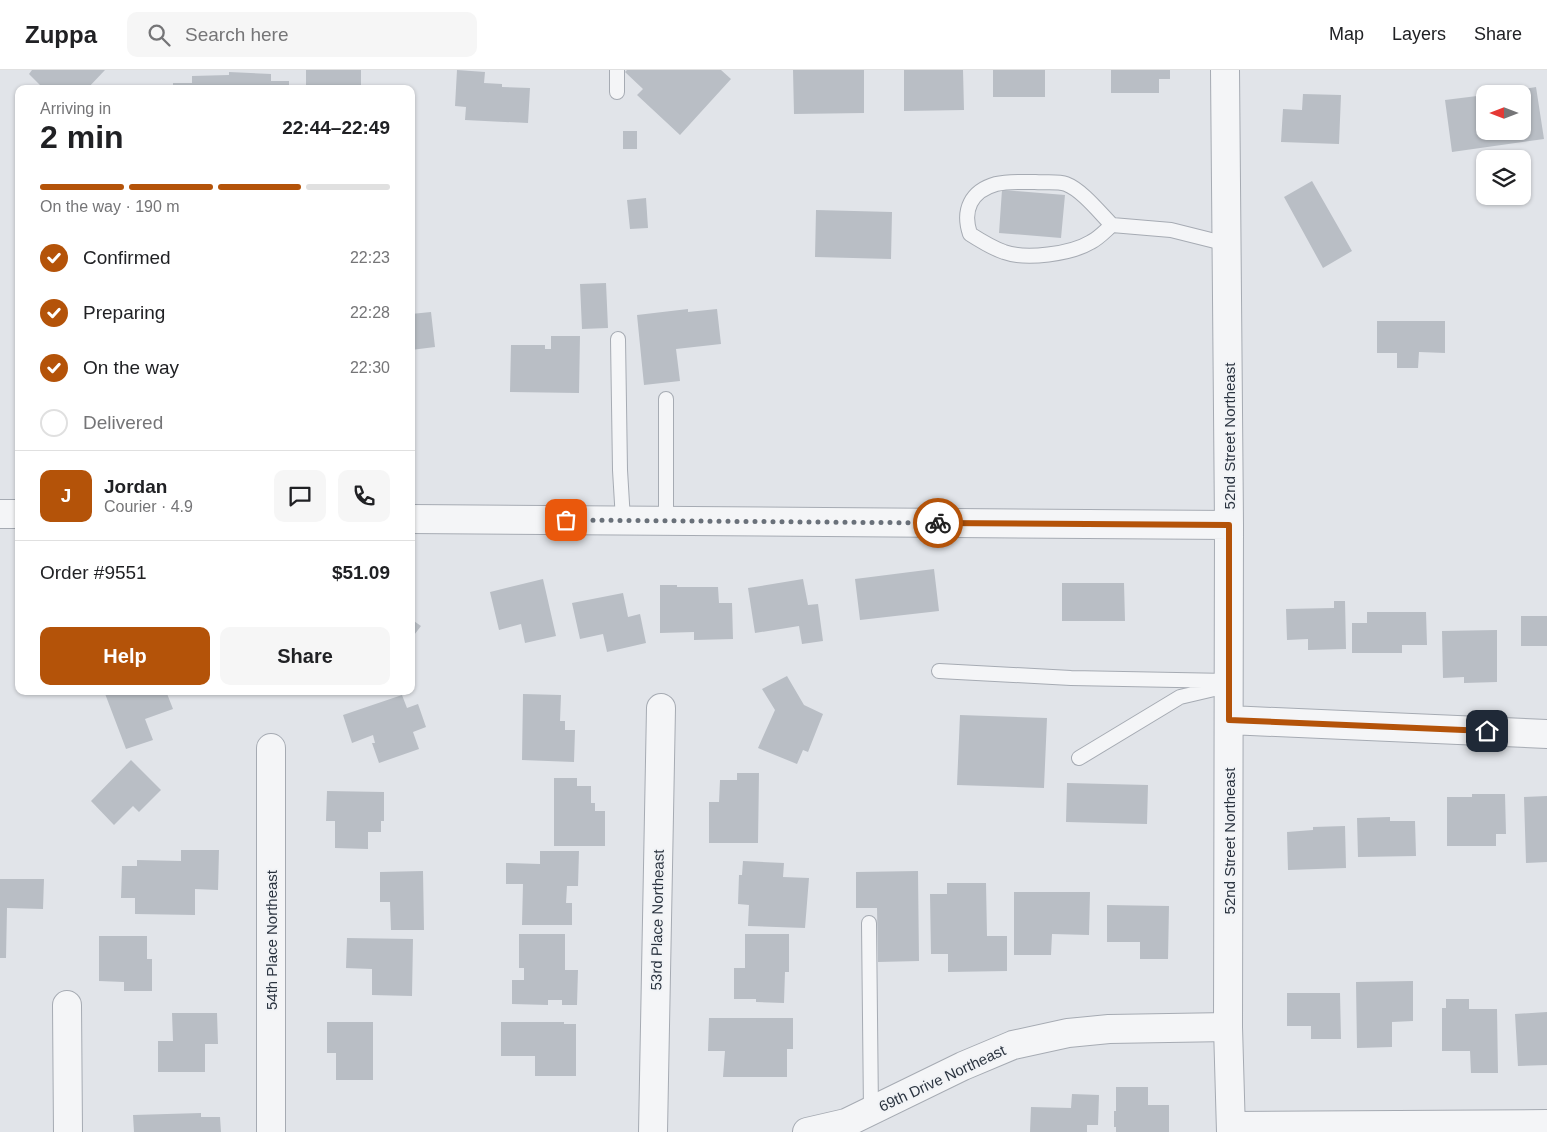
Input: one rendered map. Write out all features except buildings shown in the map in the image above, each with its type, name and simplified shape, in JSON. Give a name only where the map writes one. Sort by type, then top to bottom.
[{"type":"street","name":"52nd Street Northeast","points":[[1225,70],[1229,525],[1228,1028],[1231,1129]]},
{"type":"street","points":[[0,514],[15,514]]},
{"type":"street","points":[[415,519],[1229,525]]},
{"type":"street","name":"53rd Place Northeast","points":[[653,1132],[661,708]]},
{"type":"street","points":[[1229,720],[1547,734]]},
{"type":"street","name":"54th Place Northeast","points":[[271,748],[271,1132]]},
{"type":"street","points":[[67,1005],[68,1132]]},
{"type":"street","name":"69th Drive Northeast","points":[[807,1132],[846,1122],[963,1066],[1013,1045],[1068,1034],[1109,1030],[1228,1028]]},
{"type":"street","points":[[1231,1129],[1547,1124]]},
{"type":"lane","points":[[616,92],[617,70]]},
{"type":"lane","points":[[1112,225],[1091,242],[1069,251],[1038,256],[1006,253],[984,243],[970,234],[966,221],[969,204],[978,193],[996,184],[1065,183],[1087,199],[1112,225],[1170,230],[1227,244]]},
{"type":"lane","points":[[618,339],[620,470],[623,520]]},
{"type":"lane","points":[[666,399],[666,521]]},
{"type":"lane","points":[[939,671],[1071,678],[1229,683]]},
{"type":"lane","points":[[1078,758],[1180,697],[1229,683]]},
{"type":"lane","points":[[869,923],[871,1111]]},
{"type":"way so far","points":[[566,520],[938,523]]},
{"type":"route","points":[[938,523],[1229,525],[1229,720],[1487,731]]}]
